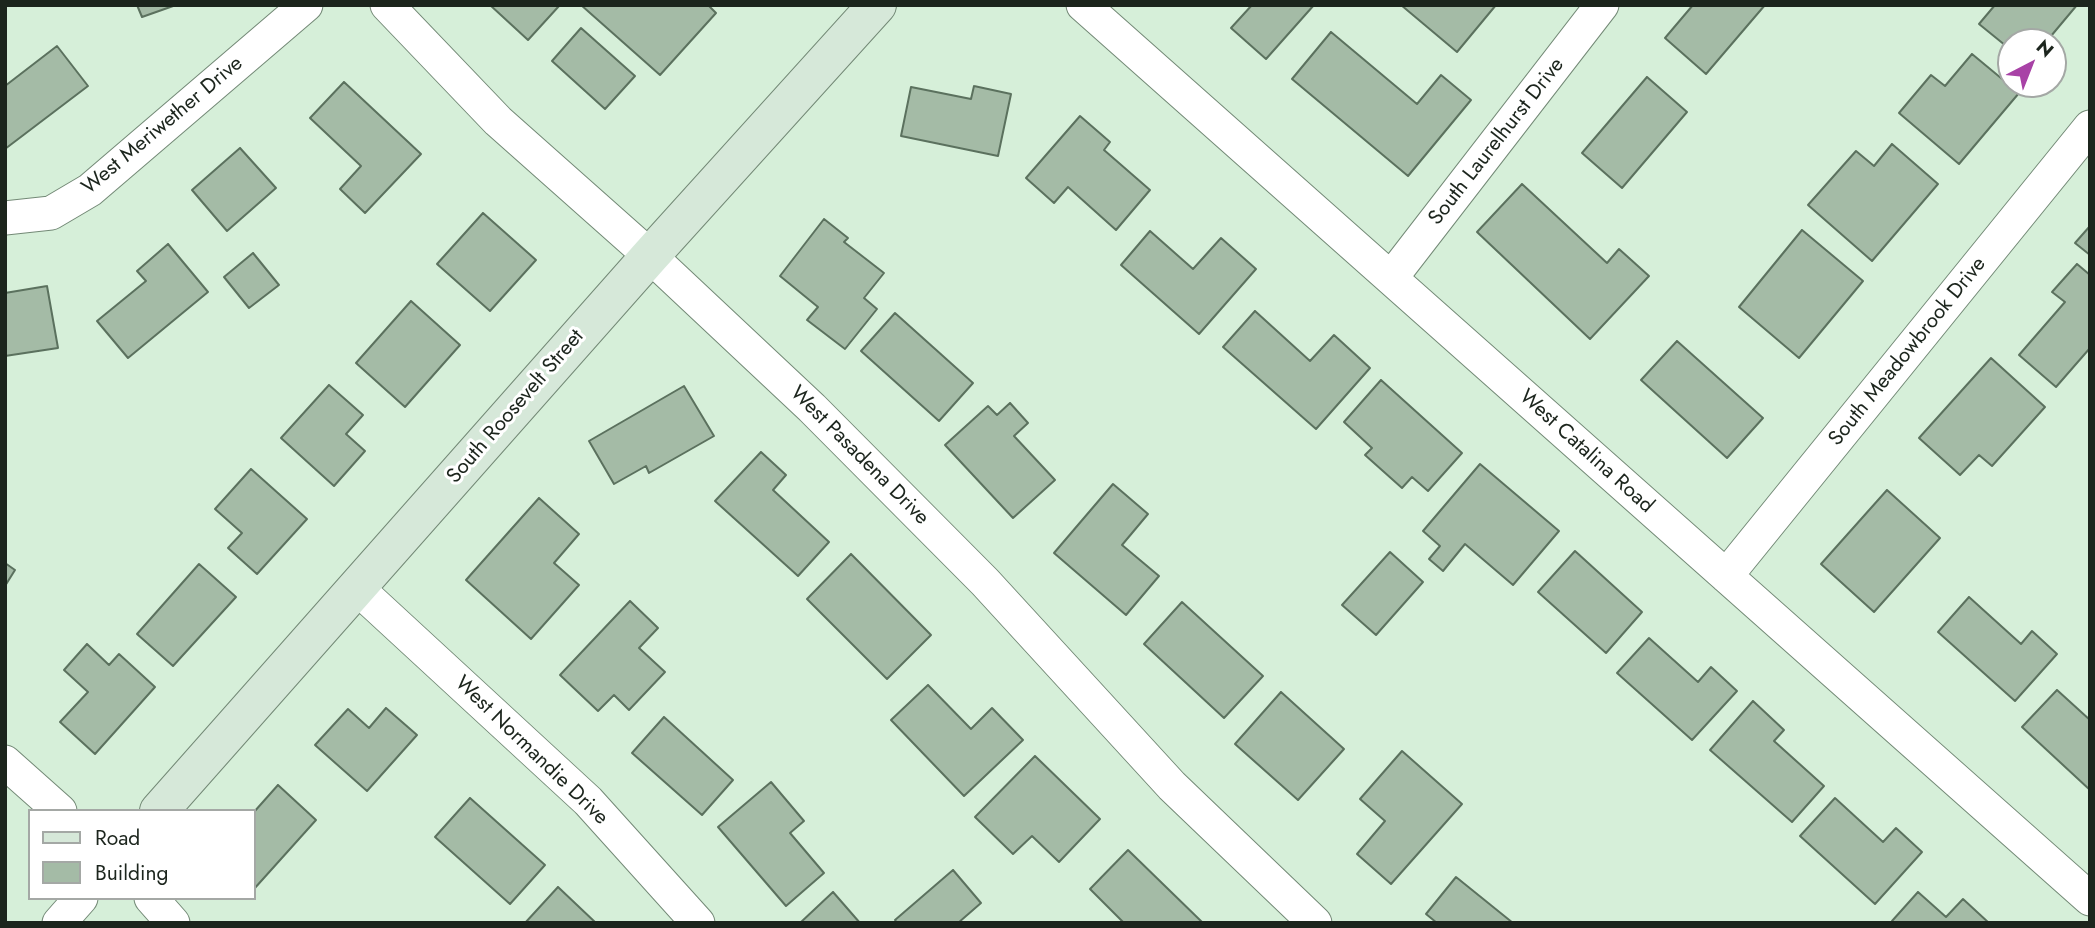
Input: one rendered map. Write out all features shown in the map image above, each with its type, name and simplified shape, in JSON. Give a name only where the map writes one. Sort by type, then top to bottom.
[{"type":"street","name":"West Meriwether Drive","points":[[5,218],[51,212],[90,190],[306,5]]},
{"type":"street","name":"West Pasadena Drive","points":[[387,5],[498,121],[650,256],[812,408],[985,582],[1172,786],[1315,923]]},
{"type":"street","name":"South Roosevelt Street","points":[[161,809],[650,256],[877,5]]},
{"type":"street","name":"West Catalina Road","points":[[1083,5],[2090,899]]},
{"type":"street","name":"South Laurelhurst Drive","points":[[1391,278],[1602,5]]},
{"type":"street","name":"South Meadowbrook Drive","points":[[1726,576],[2090,127]]},
{"type":"street","name":"West Normandie Drive","points":[[356,587],[588,802],[698,923]]},
{"type":"street","points":[[5,762],[59,809]]},
{"type":"street","points":[[60,923],[79,900]]},
{"type":"street","points":[[153,900],[173,923]]},
{"type":"building","points":[[137,5],[176,5],[142,17]]},
{"type":"building","points":[[490,5],[558,5],[559,6],[528,40]]},
{"type":"building","points":[[581,5],[708,5],[716,13],[660,75]]},
{"type":"building","points":[[1252,5],[1314,5],[1266,59],[1231,28]]},
{"type":"building","points":[[1401,5],[1496,5],[1457,52]]},
{"type":"building","points":[[1693,5],[1765,5],[1706,74],[1665,38]]},
{"type":"building","points":[[1995,5],[2077,5],[2058,28],[1997,28],[1997,39],[1979,24]]},
{"type":"building","points":[[581,28],[635,76],[605,109],[552,61]]},
{"type":"building","points":[[1331,32],[1417,104],[1441,75],[1471,100],[1408,176],[1292,79]]},
{"type":"building","points":[[57,46],[88,86],[5,149],[5,86]]},
{"type":"building","points":[[1972,54],[1997,75],[1997,98],[2015,98],[1959,164],[1899,113],[1931,75],[1945,86]]},
{"type":"building","points":[[1647,77],[1687,112],[1622,188],[1582,153]]},
{"type":"building","points":[[344,82],[421,154],[365,213],[340,189],[361,166],[310,118]]},
{"type":"building","points":[[974,86],[1011,94],[998,156],[901,136],[911,87],[971,99]]},
{"type":"building","points":[[1080,116],[1110,142],[1104,150],[1150,190],[1116,230],[1068,187],[1054,203],[1026,178]]},
{"type":"building","points":[[1892,144],[1938,184],[1872,261],[1808,205],[1856,151],[1874,166]]},
{"type":"building","points":[[240,148],[276,188],[227,231],[192,190]]},
{"type":"building","points":[[1522,184],[1607,263],[1619,249],[1649,276],[1590,339],[1477,232]]},
{"type":"building","points":[[483,213],[536,260],[490,311],[437,264]]},
{"type":"building","points":[[824,219],[848,238],[844,242],[884,273],[864,298],[877,309],[845,349],[807,320],[818,307],[780,276]]},
{"type":"building","points":[[2090,226],[2090,255],[2075,243]]},
{"type":"building","points":[[1802,230],[1863,281],[1799,358],[1739,307]]},
{"type":"building","points":[[1150,231],[1193,269],[1221,238],[1256,269],[1199,334],[1121,265]]},
{"type":"building","points":[[168,244],[208,292],[128,358],[97,321],[146,281],[137,271]]},
{"type":"building","points":[[253,253],[279,285],[249,308],[224,277]]},
{"type":"building","points":[[2077,264],[2090,275],[2090,348],[2056,387],[2019,355],[2065,302],[2052,292]]},
{"type":"building","points":[[47,286],[58,348],[5,356],[5,293]]},
{"type":"building","points":[[411,301],[460,345],[405,407],[356,363]]},
{"type":"building","points":[[1255,311],[1310,361],[1334,335],[1370,368],[1316,429],[1223,347]]},
{"type":"building","points":[[895,313],[973,383],[939,421],[861,351]]},
{"type":"building","points":[[1677,341],[1763,418],[1727,458],[1641,380]]},
{"type":"building","points":[[1991,358],[2045,407],[1992,466],[1979,455],[1960,475],[1919,438]]},
{"type":"building","points":[[1381,380],[1462,453],[1428,491],[1412,477],[1402,488],[1365,455],[1372,448],[1344,422]]},
{"type":"building","points":[[329,385],[363,415],[346,434],[365,451],[334,486],[281,438]]},
{"type":"building","points":[[684,386],[714,436],[649,473],[646,466],[614,484],[589,441]]},
{"type":"building","points":[[1010,403],[1028,423],[1014,436],[1055,480],[1013,518],[945,445],[988,406],[997,415]]},
{"type":"building","points":[[761,452],[786,475],[773,490],[829,542],[798,576],[715,501]]},
{"type":"building","points":[[1480,464],[1559,531],[1513,585],[1465,544],[1443,571],[1429,559],[1440,546],[1423,531]]},
{"type":"building","points":[[251,469],[307,519],[257,574],[228,548],[242,533],[215,509]]},
{"type":"building","points":[[1113,484],[1148,514],[1122,545],[1159,576],[1126,615],[1054,553]]},
{"type":"building","points":[[1887,490],[1940,538],[1874,612],[1821,564]]},
{"type":"building","points":[[539,498],[579,534],[554,563],[579,585],[531,639],[466,580]]},
{"type":"building","points":[[1575,551],[1642,612],[1606,653],[1538,592]]},
{"type":"building","points":[[1390,552],[1423,582],[1376,635],[1342,605]]},
{"type":"building","points":[[851,554],[931,635],[887,679],[807,599]]},
{"type":"building","points":[[5,563],[15,570],[5,586]]},
{"type":"building","points":[[199,564],[236,597],[173,666],[137,634]]},
{"type":"building","points":[[1969,597],[2021,644],[2032,631],[2057,654],[2015,701],[1938,632]]},
{"type":"building","points":[[630,601],[658,628],[639,648],[665,672],[629,710],[614,695],[598,711],[560,675]]},
{"type":"building","points":[[1182,602],[1263,676],[1224,718],[1144,644]]},
{"type":"building","points":[[1649,638],[1698,682],[1711,667],[1737,691],[1692,740],[1617,673]]},
{"type":"building","points":[[87,644],[109,665],[119,654],[155,687],[95,754],[60,722],[88,692],[64,670]]},
{"type":"building","points":[[928,685],[971,729],[992,708],[1023,740],[964,796],[891,720]]},
{"type":"building","points":[[2057,690],[2090,720],[2090,790],[2022,727]]},
{"type":"building","points":[[1281,692],[1344,749],[1298,800],[1235,744]]},
{"type":"building","points":[[1753,701],[1784,730],[1774,741],[1824,786],[1792,822],[1710,750]]},
{"type":"building","points":[[386,708],[417,735],[367,791],[315,745],[348,709],[369,728]]},
{"type":"building","points":[[664,717],[733,780],[702,815],[632,753]]},
{"type":"building","points":[[1402,751],[1462,804],[1391,884],[1357,854],[1385,821],[1360,799]]},
{"type":"building","points":[[1035,756],[1100,819],[1059,862],[1032,836],[1013,854],[975,817]]},
{"type":"building","points":[[771,782],[804,821],[790,833],[824,873],[786,906],[718,827]]},
{"type":"building","points":[[278,785],[316,820],[256,887],[256,810]]},
{"type":"building","points":[[470,798],[545,865],[510,904],[435,837]]},
{"type":"building","points":[[1835,798],[1883,842],[1896,828],[1922,852],[1875,904],[1800,836]]},
{"type":"building","points":[[1128,850],[1203,923],[1124,923],[1090,889]]},
{"type":"building","points":[[953,870],[981,903],[958,923],[897,923],[895,920]]},
{"type":"building","points":[[1456,877],[1513,923],[1437,923],[1426,914]]},
{"type":"building","points":[[558,887],[596,923],[525,923]]},
{"type":"building","points":[[833,892],[860,923],[800,923]]},
{"type":"building","points":[[1918,892],[1946,917],[1963,899],[1989,923],[1894,923],[1892,921]]}]
